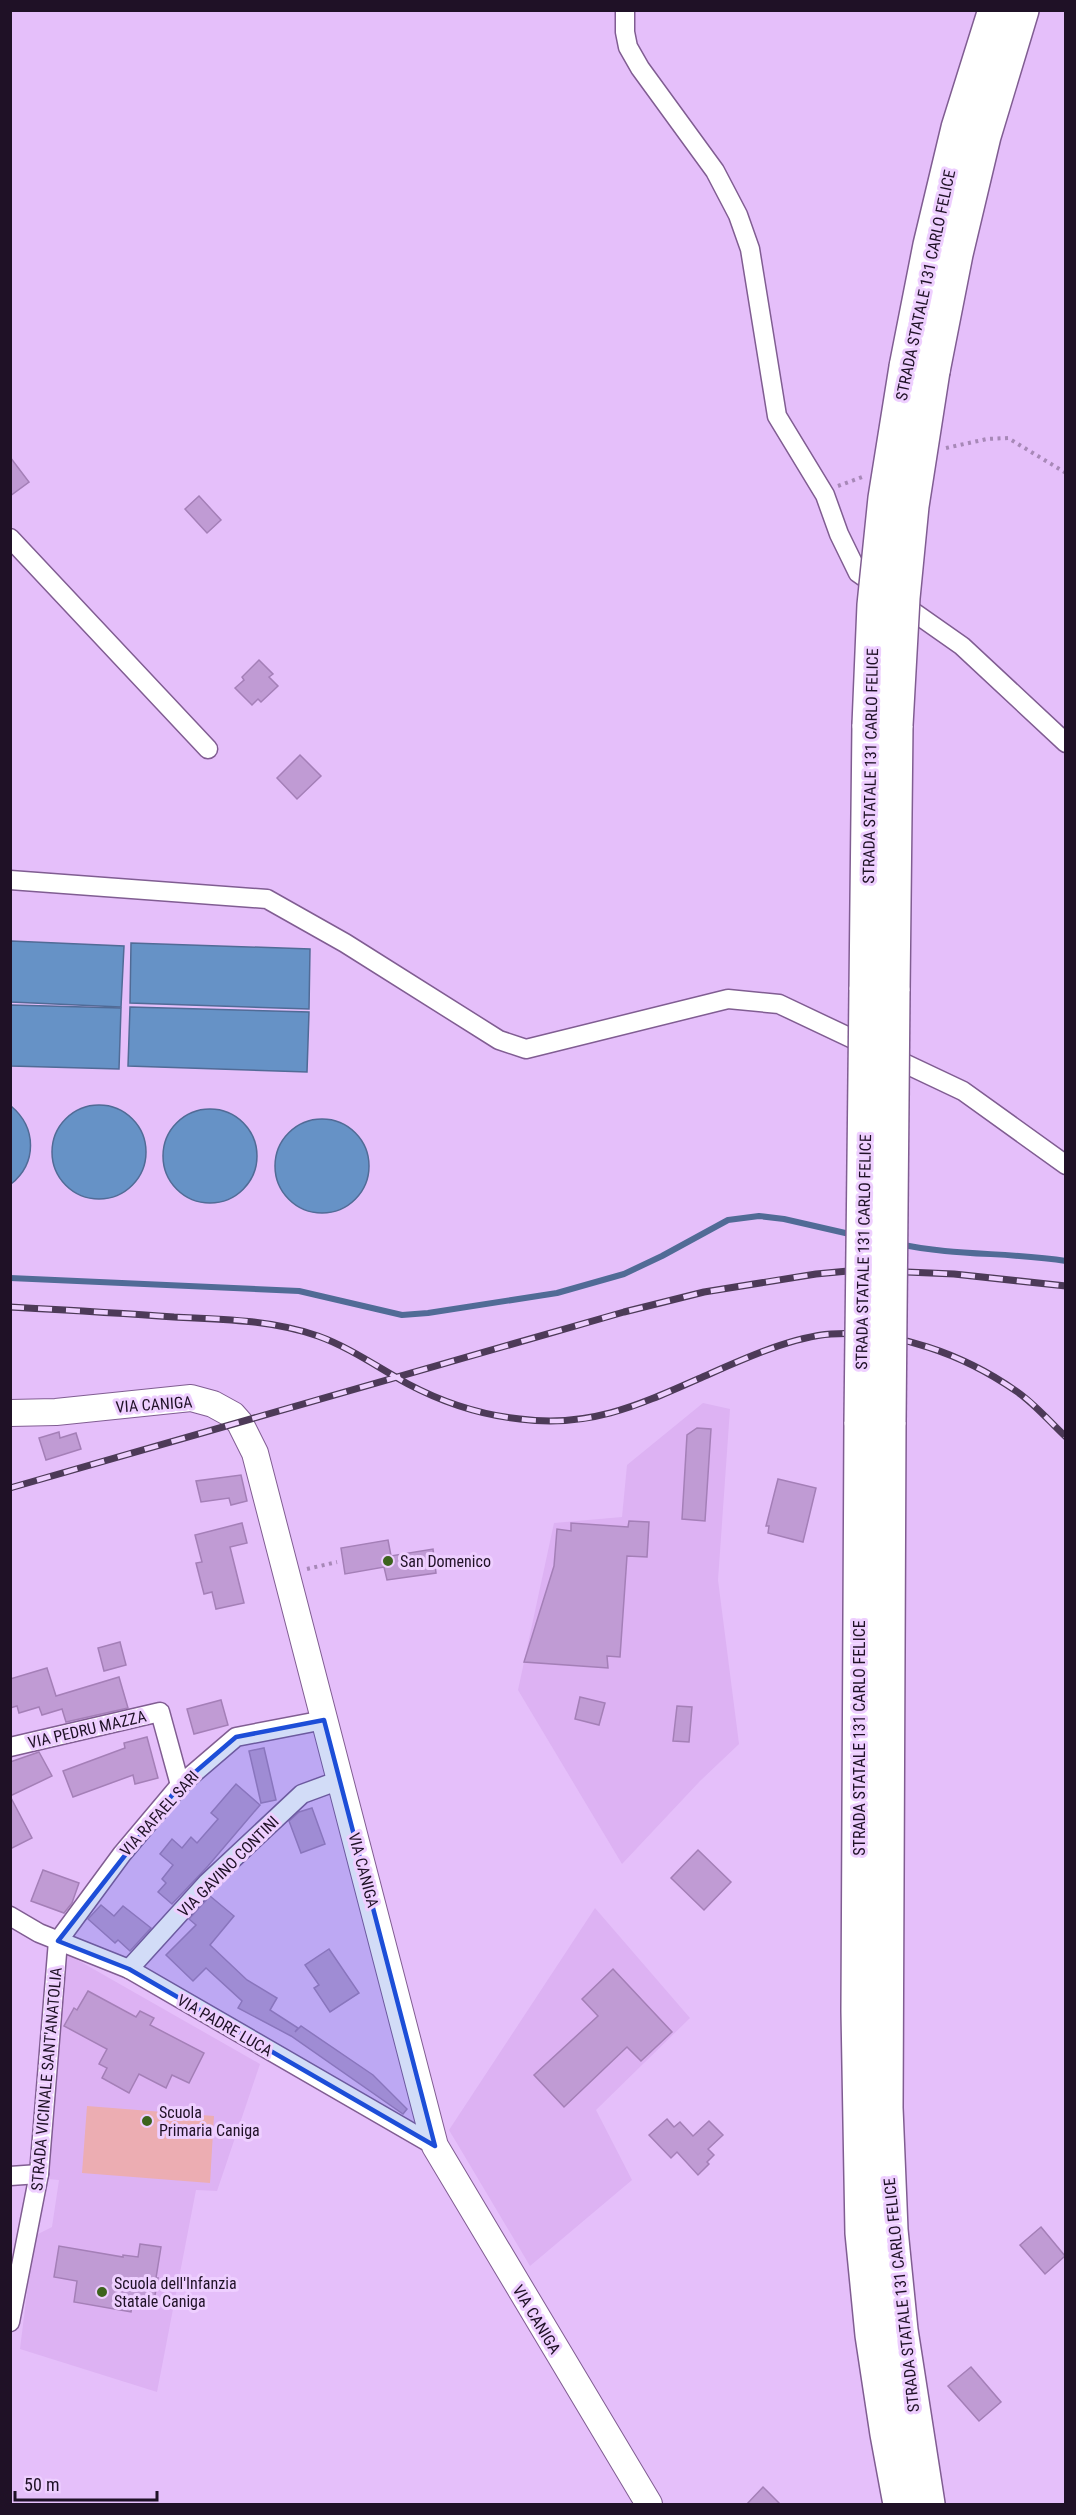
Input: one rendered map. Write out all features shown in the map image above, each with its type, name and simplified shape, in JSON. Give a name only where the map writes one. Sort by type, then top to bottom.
[{"type":"highway","name":"STRADA STATALE 131 CARLO FELICE","points":[[900,2505],[886,2434],[872,2335],[862,2233],[858,2099],[872,1912],[883,725],[903,598],[912,506],[930,245],[958,128],[995,10]]},
{"type":"highway","name":"STRADA STATALE 131 CARLO FELICE","points":[[920,369],[956,254],[984,136],[1022,10]]},
{"type":"highway","name":"STRADA STATALE 131 CARLO FELICE","points":[[872,1912],[886,2108],[891,2230],[901,2330],[928,2505]]},
{"type":"street","points":[[625,10],[628,47],[640,68],[715,171],[738,215],[750,249],[777,416],[825,495],[839,534],[858,573],[962,646],[1065,743]]},
{"type":"street","points":[[10,538],[208,749]]},
{"type":"street","points":[[10,880],[267,899],[345,943],[499,1040],[526,1049],[728,999],[779,1004],[963,1091],[1065,1165]]},
{"type":"street","name":"VIA CANIGA","points":[[10,1413],[56,1412],[191,1398],[213,1404],[233,1415],[240,1423],[255,1454],[435,2146],[649,2505]]},
{"type":"street","name":"VIA PEDRU MAZZA","points":[[10,1747],[159,1712],[180,1785]]},
{"type":"street","name":"VIA RAFAEL SARI","points":[[58,1941],[122,1854],[180,1785],[236,1737],[324,1720]]},
{"type":"street","name":"VIA GAVINO CONTINI","points":[[129,1969],[207,1883],[302,1794],[340,1780]]},
{"type":"street","name":"VIA PADRE LUCA","points":[[10,1916],[39,1933],[129,1969],[435,2146]]},
{"type":"street","name":"STRADA VICINALE SANT'ANATOLIA","points":[[10,2322],[39,2174],[58,1941]]},
{"type":"street","points":[[10,2176],[39,2174]]},
{"type":"path","points":[[286,1574],[337,1562]]},
{"type":"highlighted area","points":[[324,1720],[435,2146],[129,1969],[58,1941],[180,1785],[236,1737]]},
{"type":"shaded area","points":[[703,1403],[730,1409],[718,1580],[739,1744],[700,1781],[622,1864],[518,1690],[554,1523],[622,1517],[627,1465]]},
{"type":"shaded area","points":[[595,1908],[690,2018],[596,2110],[632,2180],[530,2266],[449,2130]]},
{"type":"shaded area","points":[[67,1954],[260,2064],[217,2191],[196,2190],[157,2392],[20,2349],[34,2236],[52,2227],[59,2180],[48,2179]]},
{"type":"shaded area","points":[[87,2106],[214,2116],[210,2183],[82,2173]]},
{"type":"water","points":[[11,941],[124,946],[121,1007],[11,1002]]},
{"type":"water","points":[[131,943],[310,949],[309,1009],[130,1003]]},
{"type":"water","points":[[11,1005],[121,1008],[119,1069],[11,1066]]},
{"type":"water","points":[[130,1007],[309,1012],[307,1072],[128,1066]]},
{"type":"water","points":[[99,1105],[117,1108],[132,1119],[143,1134],[146,1152],[143,1170],[132,1185],[117,1196],[99,1199],[81,1196],[66,1185],[55,1170],[52,1152],[55,1134],[66,1119],[81,1108]]},
{"type":"water","points":[[11,1106],[26,1125],[30,1145],[26,1166],[11,1184]]},
{"type":"water","points":[[210,1109],[228,1113],[243,1123],[253,1138],[257,1156],[253,1174],[243,1189],[228,1199],[210,1203],[192,1199],[177,1189],[167,1174],[163,1156],[167,1138],[177,1123],[192,1113]]},
{"type":"water","points":[[322,1119],[340,1123],[355,1133],[365,1148],[369,1166],[365,1184],[355,1199],[340,1209],[322,1213],[304,1209],[289,1199],[279,1184],[275,1166],[279,1148],[289,1133],[304,1123]]},
{"type":"building","points":[[10,457],[29,482],[10,496]]},
{"type":"building","points":[[199,496],[221,520],[207,533],[185,509]]},
{"type":"building","points":[[259,660],[273,674],[269,677],[278,686],[261,702],[258,699],[252,705],[235,688],[244,680],[242,677]]},
{"type":"building","points":[[300,755],[321,776],[297,799],[277,778]]},
{"type":"building","points":[[697,1428],[711,1429],[705,1521],[682,1519],[687,1435]]},
{"type":"building","points":[[59,1432],[60,1438],[76,1433],[81,1449],[46,1460],[39,1438]]},
{"type":"building","points":[[241,1475],[247,1501],[231,1505],[229,1498],[201,1502],[196,1481]]},
{"type":"building","points":[[778,1479],[816,1488],[803,1542],[768,1533],[769,1526],[766,1526]]},
{"type":"building","points":[[629,1521],[649,1522],[647,1557],[627,1556],[620,1657],[607,1656],[608,1668],[524,1662],[554,1566],[557,1529],[571,1531],[571,1523],[628,1527]]},
{"type":"building","points":[[242,1523],[247,1543],[230,1547],[244,1603],[216,1609],[212,1592],[204,1594],[196,1563],[202,1562],[195,1535]]},
{"type":"building","name":"San Domenico","points":[[388,1540],[391,1556],[433,1549],[436,1573],[387,1580],[384,1567],[345,1574],[341,1548]]},
{"type":"building","points":[[120,1642],[126,1665],[104,1671],[98,1648]]},
{"type":"building","points":[[47,1668],[56,1696],[119,1677],[128,1708],[66,1722],[62,1709],[42,1715],[39,1707],[19,1713],[17,1706],[10,1708],[10,1679]]},
{"type":"building","points":[[580,1697],[605,1703],[599,1725],[575,1719]]},
{"type":"building","points":[[221,1700],[228,1725],[194,1734],[187,1709]]},
{"type":"building","points":[[677,1706],[692,1707],[689,1742],[673,1741]]},
{"type":"building","points":[[147,1737],[158,1778],[135,1784],[133,1775],[73,1797],[63,1771],[125,1748],[124,1743]]},
{"type":"building","points":[[264,1748],[276,1800],[261,1803],[249,1751]]},
{"type":"building","points":[[39,1752],[52,1776],[10,1796],[10,1762]]},
{"type":"building","points":[[236,1784],[260,1805],[172,1904],[158,1892],[166,1883],[162,1879],[173,1865],[160,1854],[172,1839],[182,1848],[191,1837],[197,1843],[218,1819],[211,1813]]},
{"type":"building","points":[[10,1796],[32,1838],[10,1849]]},
{"type":"building","points":[[312,1808],[325,1844],[301,1853],[289,1821],[299,1812]]},
{"type":"building","points":[[698,1850],[731,1882],[704,1910],[671,1878]]},
{"type":"building","points":[[43,1870],[79,1883],[72,1903],[64,1913],[31,1901]]},
{"type":"building","points":[[210,1896],[234,1916],[210,1945],[247,1980],[277,1998],[270,2010],[298,2028],[295,2032],[301,2026],[373,2075],[407,2109],[403,2114],[291,2036],[238,2008],[242,2001],[206,1968],[193,1981],[166,1955],[196,1925],[189,1919]]},
{"type":"building","points":[[101,1905],[114,1916],[123,1906],[151,1928],[130,1951],[118,1940],[115,1943],[88,1919]]},
{"type":"building","points":[[329,1949],[359,1993],[330,2012],[314,1988],[319,1985],[305,1965]]},
{"type":"building","points":[[613,1969],[672,2032],[641,2061],[627,2047],[564,2107],[534,2075],[598,2016],[582,1999]]},
{"type":"building","points":[[88,1991],[136,2017],[140,2011],[154,2018],[150,2025],[204,2053],[189,2083],[172,2075],[166,2088],[139,2074],[129,2093],[102,2078],[107,2068],[99,2064],[107,2049],[64,2026],[74,2008],[77,2010]]},
{"type":"building","points":[[667,2119],[674,2127],[680,2122],[693,2136],[709,2121],[723,2135],[708,2149],[714,2155],[698,2175],[677,2152],[671,2158],[649,2135]]},
{"type":"building","points":[[1041,2227],[1065,2256],[1045,2274],[1020,2245]]},
{"type":"building","points":[[140,2244],[161,2247],[156,2278],[158,2278],[154,2301],[133,2298],[131,2312],[74,2302],[77,2281],[54,2277],[59,2246],[123,2257],[123,2255],[138,2257]]},
{"type":"building","points":[[971,2367],[1001,2402],[979,2421],[948,2386]]},
{"type":"building","points":[[763,2487],[781,2505],[746,2505]]},
{"type":"waterway","points":[[10,1278],[299,1291],[402,1315],[557,1293],[624,1274],[728,1220],[759,1216],[784,1219],[854,1235]]},
{"type":"waterway","points":[[899,1244],[920,1248],[1066,1261]]},
{"type":"railway","points":[[10,1488],[624,1312],[704,1292],[816,1274],[859,1270],[954,1274],[1066,1286]]},
{"type":"railway","points":[[10,1307],[265,1323],[301,1331],[330,1341],[408,1384],[448,1402],[491,1414],[545,1421],[591,1417],[633,1406],[746,1358],[798,1340],[831,1334],[880,1336],[928,1347],[974,1366],[1023,1396],[1066,1437]]},
{"type":"place","name":"San Domenico","points":[[388,1561]]},
{"type":"place","name":"Scuola Primaria Caniga","points":[[147,2121]]},
{"type":"place","name":"Scuola dell'Infanzia Statale Caniga","points":[[102,2292]]}]
